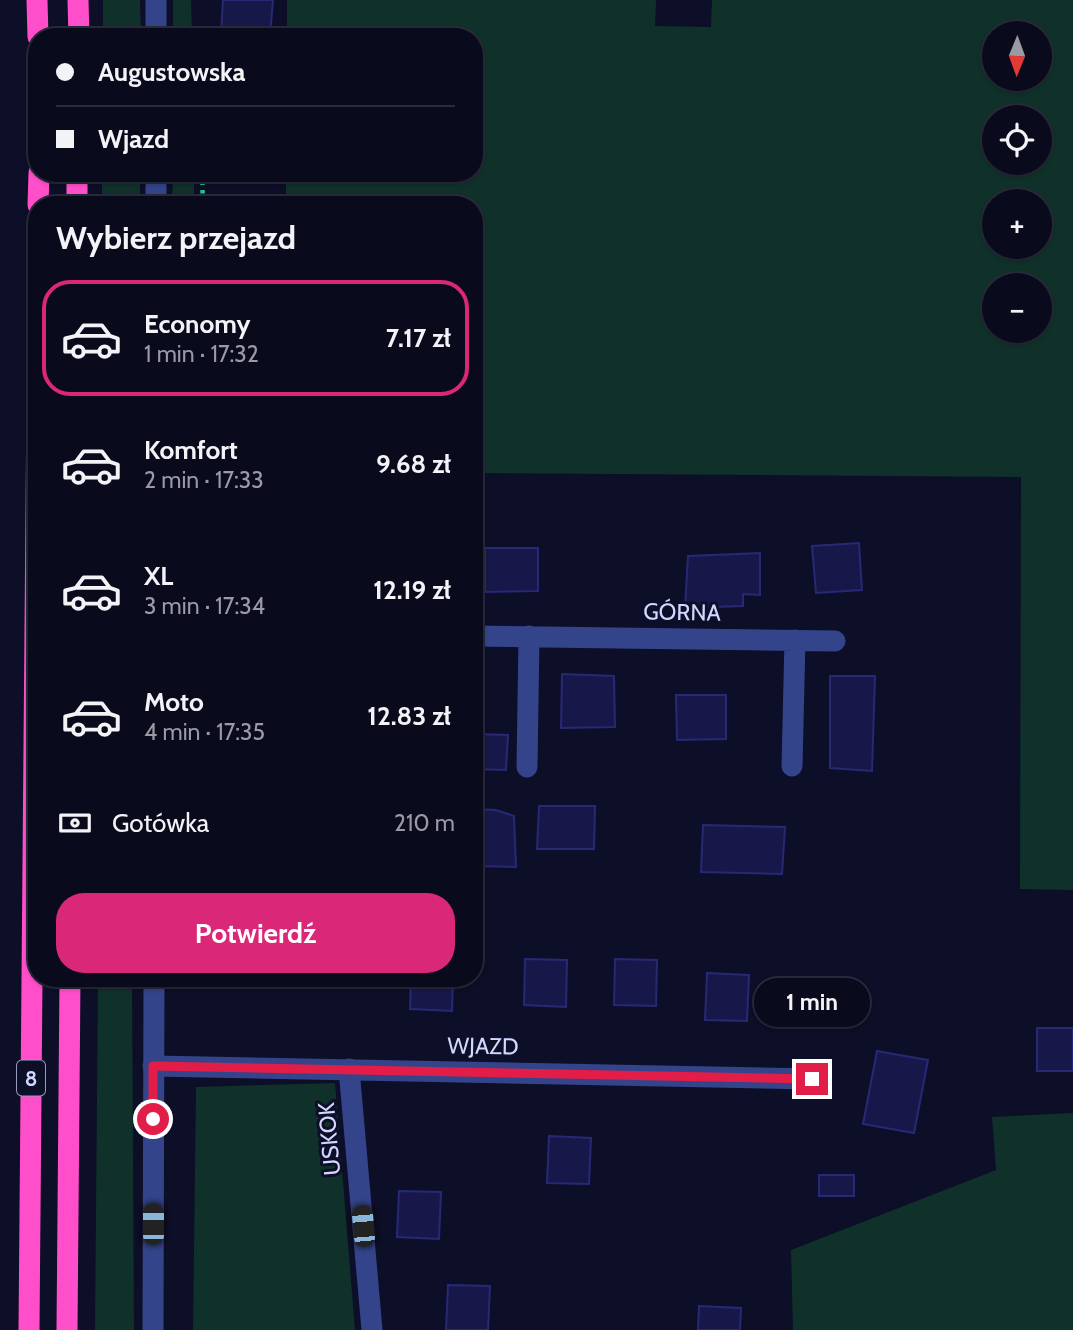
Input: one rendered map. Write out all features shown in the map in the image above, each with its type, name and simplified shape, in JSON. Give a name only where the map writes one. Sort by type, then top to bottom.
[{"type":"highway","points":[[37,0],[38,28]]},
{"type":"highway","points":[[78,0],[79,28]]},
{"type":"highway","name":"8","points":[[29,1330],[32,987]]},
{"type":"highway","name":"8","points":[[68,1330],[70,987]]},
{"type":"street","points":[[156,0],[156,28]]},
{"type":"street","name":"GÓRNA","points":[[483,636],[835,641]]},
{"type":"street","points":[[527,767],[529,636]]},
{"type":"street","points":[[792,766],[795,640]]},
{"type":"street","points":[[153,1330],[154,987]]},
{"type":"street","name":"WJAZD","points":[[153,1066],[812,1079]]},
{"type":"street","name":"USKOK","points":[[349,1069],[372,1330]]},
{"type":"green space","points":[[103,0],[140,0],[141,28],[103,28]]},
{"type":"green space","points":[[173,0],[191,0],[192,28],[173,28]]},
{"type":"green space","points":[[287,0],[656,0],[655,26],[711,27],[712,0],[1073,0],[1073,890],[1020,889],[1021,477],[483,473],[483,196],[286,196],[286,182],[483,182],[483,28],[287,28]]},
{"type":"green space","points":[[102,182],[140,182],[140,196],[102,196]]},
{"type":"green space","points":[[173,182],[194,182],[194,196],[172,196]]},
{"type":"green space","points":[[98,987],[132,987],[134,1330],[95,1330]]},
{"type":"green space","points":[[335,1083],[355,1330],[193,1330],[196,1087]]},
{"type":"green space","points":[[1073,1113],[1073,1330],[793,1330],[791,1250],[996,1170],[992,1117]]},
{"type":"building","points":[[223,0],[273,0],[271,28],[221,28]]},
{"type":"building","points":[[859,543],[862,590],[816,593],[812,546]]},
{"type":"building","points":[[485,548],[538,548],[538,591],[485,592]]},
{"type":"building","points":[[760,553],[760,595],[743,594],[743,606],[685,608],[688,556]]},
{"type":"building","points":[[562,674],[614,676],[615,727],[561,728]]},
{"type":"building","points":[[830,676],[875,676],[872,771],[830,768]]},
{"type":"building","points":[[676,695],[726,695],[726,739],[677,740]]},
{"type":"building","points":[[483,734],[508,735],[506,770],[483,769]]},
{"type":"building","points":[[539,806],[595,806],[594,849],[537,849]]},
{"type":"building","points":[[483,809],[514,816],[516,867],[483,866]]},
{"type":"building","points":[[703,825],[785,827],[782,874],[701,872]]},
{"type":"building","points":[[525,959],[567,960],[566,1007],[524,1005]]},
{"type":"building","points":[[615,959],[657,960],[656,1006],[614,1005]]},
{"type":"building","points":[[707,973],[749,975],[747,1021],[705,1020]]},
{"type":"building","points":[[411,987],[453,987],[452,1011],[410,1009]]},
{"type":"building","points":[[1037,1028],[1073,1028],[1073,1071],[1037,1071]]},
{"type":"building","points":[[877,1051],[928,1060],[914,1133],[863,1124]]},
{"type":"building","points":[[549,1136],[591,1138],[589,1184],[547,1183]]},
{"type":"building","points":[[819,1175],[854,1175],[854,1196],[819,1196]]},
{"type":"building","points":[[399,1191],[441,1192],[439,1239],[397,1237]]},
{"type":"building","points":[[448,1285],[490,1286],[488,1330],[446,1330]]},
{"type":"building","points":[[699,1306],[741,1308],[740,1330],[698,1330]]},
{"type":"route","points":[[153,1119],[153,1066],[812,1079]]}]
